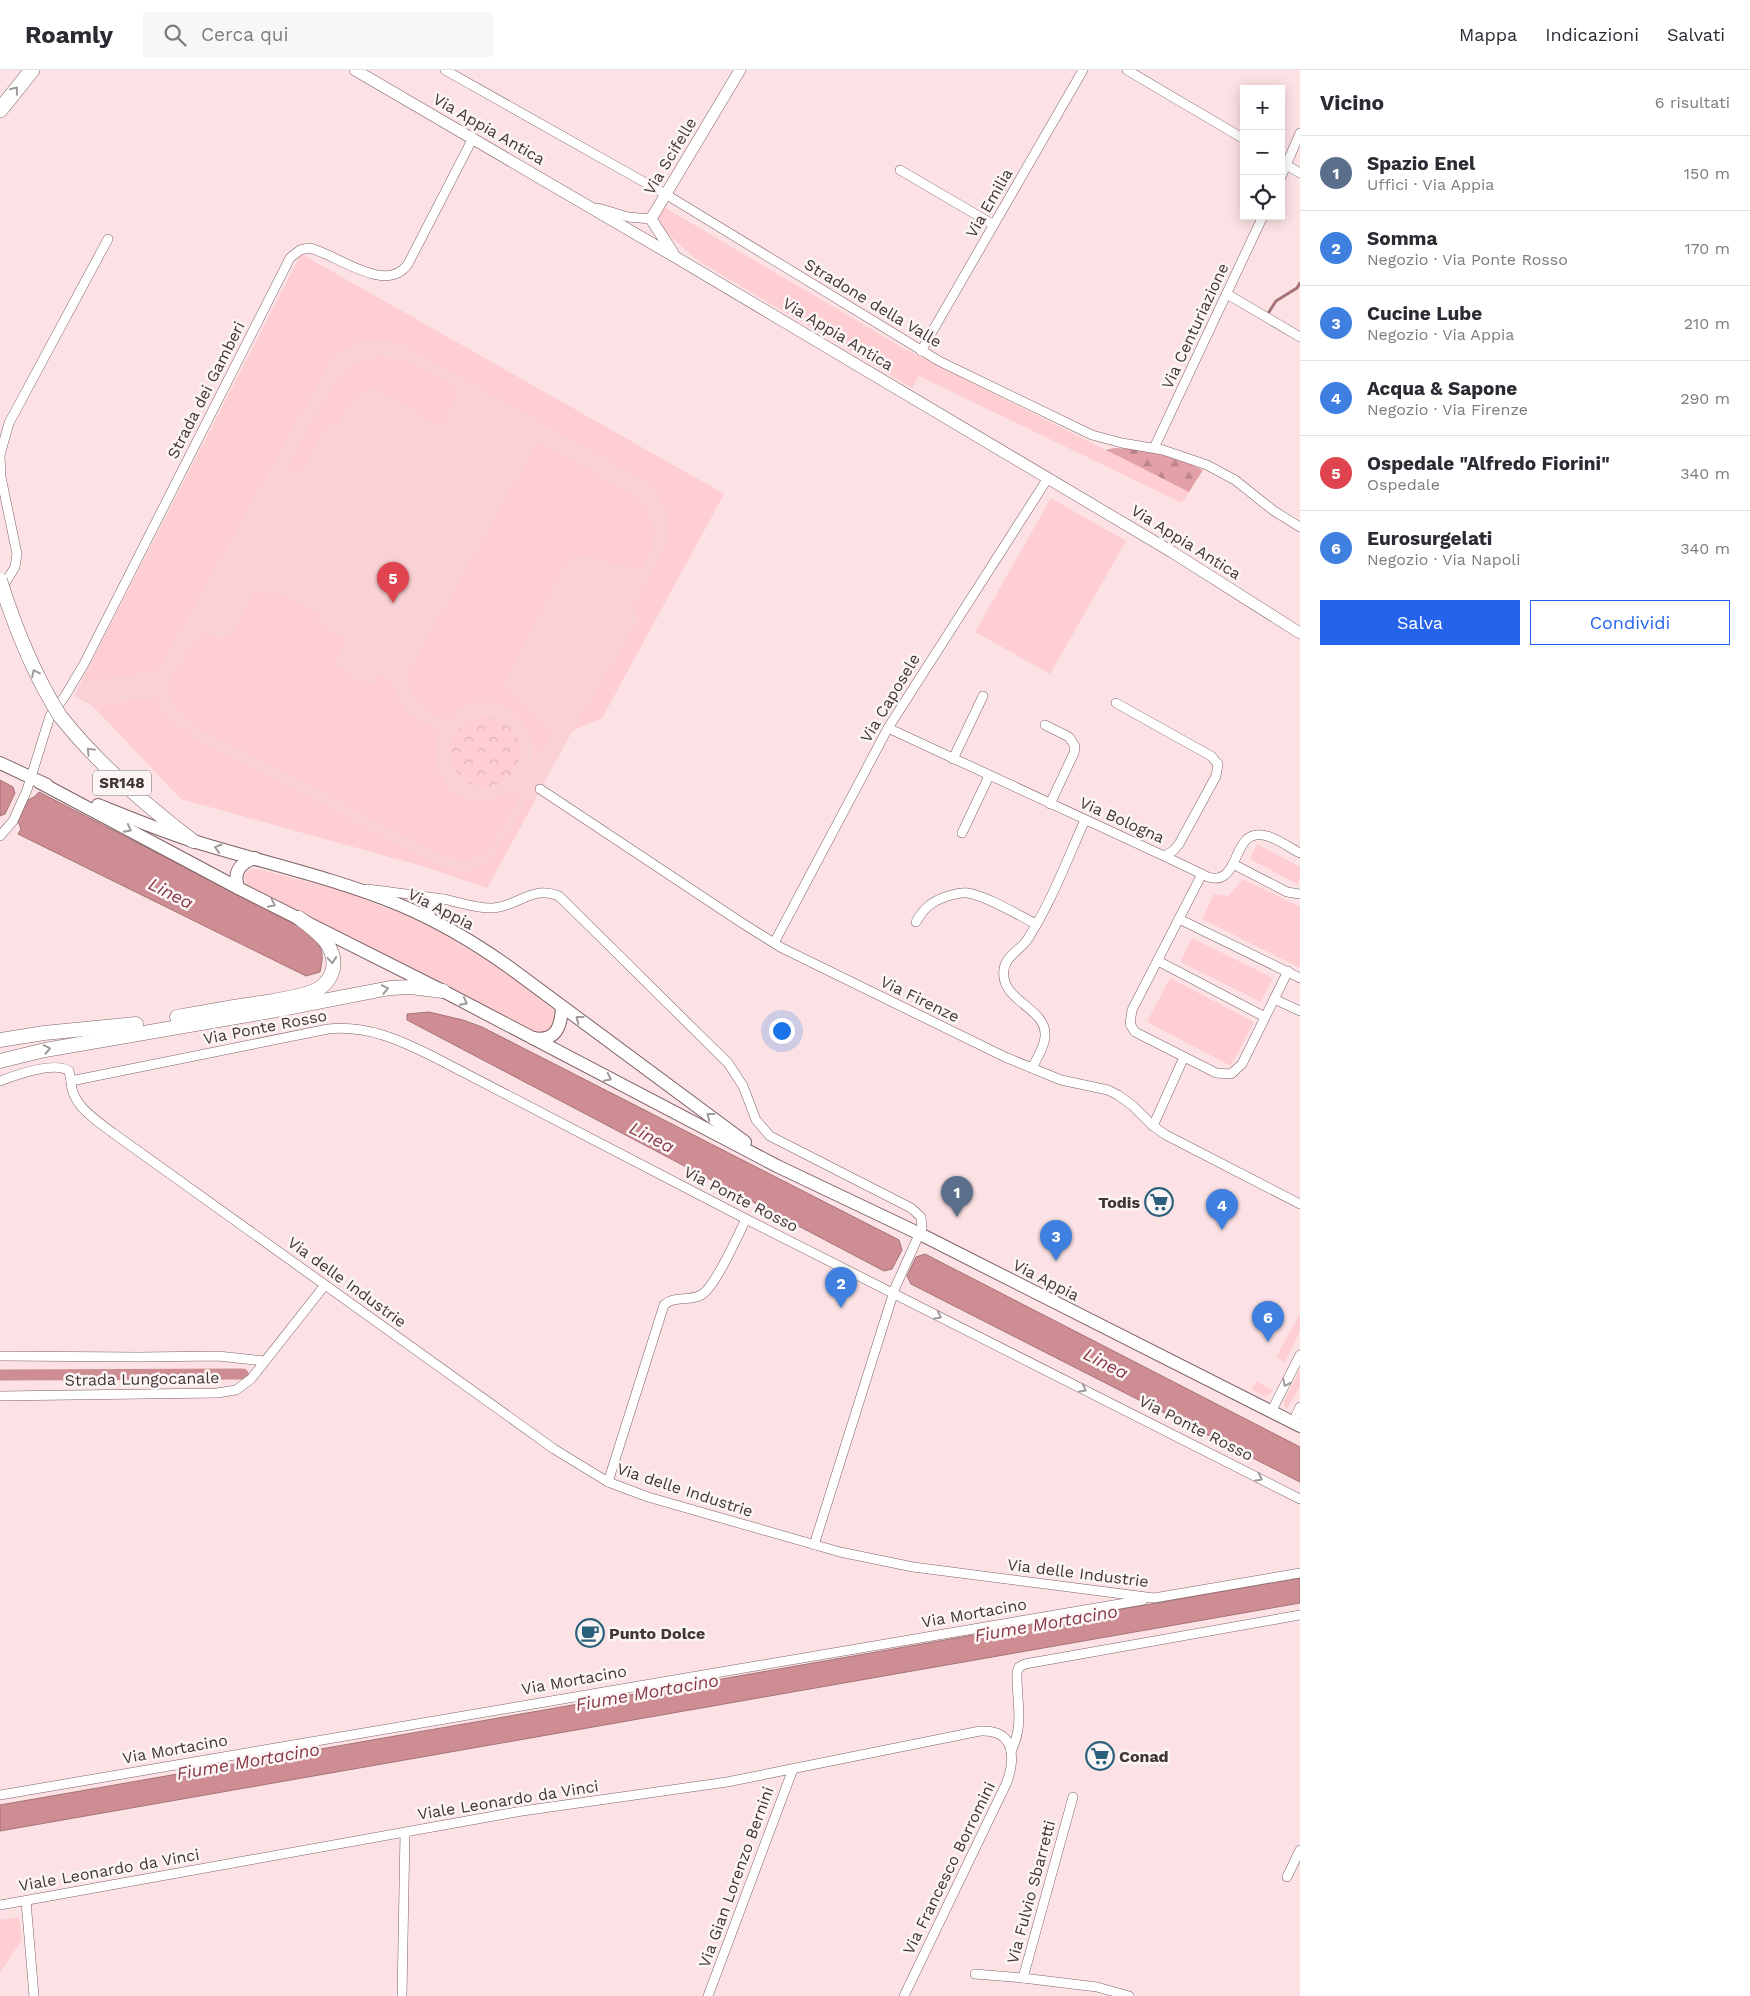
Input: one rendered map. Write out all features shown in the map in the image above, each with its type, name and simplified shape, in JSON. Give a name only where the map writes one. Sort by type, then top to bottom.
[{"type":"highway","points":[[0,110],[32,70]]},
{"type":"main road","name":"SR148","points":[[0,580],[23,647],[36,675],[60,716],[108,769],[161,816],[193,841]]},
{"type":"main road","name":"Via Appia","points":[[0,763],[33,783],[443,992],[918,1238],[1296,1424]]},
{"type":"main road","name":"Via Appia","points":[[33,783],[193,841],[348,886],[400,905],[429,919],[494,957],[777,1166]]},
{"type":"main road","points":[[238,888],[235,879],[238,870],[243,863],[254,858]]},
{"type":"main road","points":[[0,1040],[44,1033],[160,1021],[279,1000],[312,992],[325,984],[331,975],[334,963],[330,947],[322,936],[299,918]]},
{"type":"main road","points":[[0,1061],[64,1046],[394,987],[421,988],[443,992]]},
{"type":"main road","points":[[530,1037],[542,1039],[555,1033],[560,1024],[562,1007]]},
{"type":"street","name":"Via Appia Antica","points":[[355,70],[579,200],[1048,478],[1172,552],[1300,633]]},
{"type":"street","name":"Stradone della Valle","points":[[445,70],[667,195],[921,351],[1086,432],[1114,441],[1154,448],[1188,457],[1222,472],[1241,484],[1274,511],[1300,527]]},
{"type":"street","name":"Via Scifelle","points":[[677,258],[651,219],[740,70]]},
{"type":"street","name":"Via Emilia","points":[[921,351],[1083,70]]},
{"type":"street","points":[[1127,70],[1143,74],[1240,136]]},
{"type":"street","points":[[1285,161],[1300,133]]},
{"type":"street","name":"Strada dei Gamberi","points":[[33,783],[50,716],[65,696],[84,664],[290,258],[300,250],[309,248],[368,273],[387,275],[401,271],[408,264],[473,138]]},
{"type":"street","points":[[1285,164],[1300,173]]},
{"type":"street","points":[[900,170],[994,224]]},
{"type":"street","points":[[579,200],[619,215],[651,219]]},
{"type":"street","name":"Via Centuriazione","points":[[1154,448],[1261,220]]},
{"type":"street","points":[[0,592],[15,567],[17,554],[1,477],[0,455],[9,423],[108,240]]},
{"type":"street","points":[[1227,294],[1300,337]]},
{"type":"street","name":"Via Caposele","points":[[774,943],[888,728],[1048,478]]},
{"type":"street","points":[[953,759],[984,696]]},
{"type":"street","name":"Via Bologna","points":[[888,728],[1164,856],[1173,851],[1178,844],[1216,776],[1218,764],[1211,756],[1116,703]]},
{"type":"street","points":[[1045,725],[1069,737],[1075,746],[1074,753],[1050,804]]},
{"type":"street","points":[[962,833],[989,776]]},
{"type":"street","points":[[0,836],[9,827],[33,783]]},
{"type":"street","name":"Via Firenze","points":[[540,789],[774,943],[981,1046],[1070,1083],[1113,1092],[1128,1101],[1153,1126],[1166,1135],[1300,1204]]},
{"type":"street","points":[[1032,1068],[1045,1041],[1045,1026],[1041,1020],[1009,991],[1004,974],[1007,961],[1024,944],[1036,924],[1085,820]]},
{"type":"street","points":[[1164,856],[1202,874],[1219,879],[1226,874],[1233,864],[1246,840],[1258,834],[1267,836],[1300,853]]},
{"type":"street","points":[[1233,864],[1287,892],[1300,894]]},
{"type":"street","points":[[1202,874],[1132,1010],[1130,1024],[1138,1035],[1216,1073],[1231,1074],[1242,1064],[1288,971]]},
{"type":"street","points":[[348,886],[443,899],[490,908],[509,904],[538,892],[553,894],[562,898],[728,1062],[743,1086],[753,1115],[765,1132],[779,1142],[914,1210],[922,1219],[923,1225],[895,1291],[814,1545]]},
{"type":"street","points":[[916,922],[924,909],[932,903],[954,895],[967,893],[982,898],[1036,924]]},
{"type":"street","points":[[429,919],[431,907],[443,899]]},
{"type":"street","points":[[1179,919],[1300,978]]},
{"type":"street","points":[[1158,961],[1266,1017]]},
{"type":"street","points":[[1274,999],[1300,1011]]},
{"type":"street","name":"Via Ponte Rosso","points":[[71,1081],[318,1031],[346,1028],[370,1031],[400,1040],[746,1219],[895,1291],[1300,1499]]},
{"type":"street","points":[[1153,1126],[1184,1057]]},
{"type":"street","points":[[0,1081],[38,1070],[58,1067],[66,1069],[71,1074],[71,1081]]},
{"type":"street","name":"Via delle Industrie","points":[[71,1081],[75,1100],[97,1120],[554,1449],[608,1482],[648,1497],[814,1545],[874,1560],[908,1566],[1154,1598],[1300,1573]]},
{"type":"street","points":[[608,1482],[664,1305],[672,1300],[698,1296],[709,1288],[746,1219]]},
{"type":"street","name":"Strada Lungocanale","points":[[0,1396],[221,1393],[236,1390],[244,1385],[325,1285]]},
{"type":"street","points":[[1271,1412],[1300,1355]]},
{"type":"street","points":[[0,1356],[218,1356],[264,1361]]},
{"type":"street","points":[[1296,1424],[1300,1407]]},
{"type":"street","name":"Via Mortacino","points":[[0,1795],[1154,1598]]},
{"type":"street","name":"Via Francesco Borromini","points":[[904,1996],[1009,1776],[1011,1751],[1016,1740],[1020,1721],[1017,1672],[1019,1667],[1025,1664],[1300,1616]]},
{"type":"street","name":"Viale Leonardo da Vinci","points":[[0,1905],[550,1807],[709,1785],[983,1731],[995,1732],[1003,1736],[1009,1742],[1011,1751]]},
{"type":"street","name":"Via Gian Lorenzo Bernini","points":[[708,1996],[793,1769]]},
{"type":"street","name":"Via Fulvio Sbarretti","points":[[1073,1797],[1023,1978],[1097,1987],[1129,1996]]},
{"type":"street","points":[[402,1994],[405,1833]]},
{"type":"street","points":[[1288,1877],[1300,1850]]},
{"type":"street","points":[[26,1900],[34,1996]]},
{"type":"street","points":[[975,1974],[1023,1978]]},
{"type":"shaded area","points":[[301,254],[724,494],[602,718],[573,730],[487,888],[426,867],[181,799],[93,706],[74,696]]},
{"type":"green space","points":[[664,207],[903,348],[1189,492],[1182,503],[919,376],[912,388],[697,260],[661,228],[657,219]]},
{"type":"green space","points":[[301,254],[724,494],[602,718],[573,730],[639,619],[633,606],[667,540],[669,525],[665,508],[658,493],[648,483],[405,346],[382,340],[364,340],[356,343],[330,362],[158,671],[81,682]]},
{"type":"green space","points":[[382,357],[405,360],[423,368],[460,390],[439,426],[378,389],[370,390],[363,393],[353,402],[337,427],[329,423],[298,474],[288,469],[308,430],[341,375],[357,363]]},
{"type":"green space","points":[[538,441],[628,492],[645,506],[655,527],[653,548],[642,571],[572,553],[504,685],[552,731],[532,767],[534,750],[531,736],[518,716],[497,704],[486,703],[474,704],[460,709],[446,720],[423,707],[413,697],[408,682],[408,672]]},
{"type":"green space","points":[[1126,448],[1159,454],[1203,470],[1189,492],[1106,450]]},
{"type":"green space","points":[[1051,498],[1126,541],[1050,674],[975,632]]},
{"type":"green space","points":[[254,591],[284,595],[320,614],[317,622],[348,639],[334,664],[336,667],[373,687],[380,674],[391,682],[407,712],[414,718],[439,731],[435,750],[438,768],[444,781],[452,790],[463,796],[475,799],[502,796],[515,790],[521,792],[499,833],[484,851],[475,857],[465,860],[445,857],[197,727],[176,710],[170,699],[169,689],[171,678],[176,668],[206,633],[217,638],[230,637]]},
{"type":"green space","points":[[155,698],[165,715],[191,736],[443,867],[460,871],[477,868],[503,842],[528,797],[535,800],[487,888],[426,867],[181,799],[93,706]]},
{"type":"green space","points":[[492,717],[505,723],[514,732],[518,738],[520,752],[518,766],[510,777],[499,785],[478,787],[471,785],[460,777],[452,766],[450,745],[452,738],[460,727],[471,719]]},
{"type":"green space","points":[[1257,844],[1300,867],[1300,879],[1297,884],[1250,859]]},
{"type":"green space","points":[[251,869],[258,869],[339,890],[421,921],[503,970],[555,1011],[553,1024],[546,1031],[537,1034],[246,886],[245,874]]},
{"type":"green space","points":[[1243,879],[1300,907],[1300,968],[1202,919],[1214,894],[1228,896]]},
{"type":"green space","points":[[1192,938],[1273,978],[1261,1002],[1180,962]]},
{"type":"green space","points":[[1170,978],[1254,1022],[1231,1066],[1147,1022]]},
{"type":"green space","points":[[1300,1314],[1300,1331],[1285,1362],[1276,1357]]},
{"type":"green space","points":[[1300,1369],[1300,1386],[1287,1409],[1284,1406],[1284,1401]]},
{"type":"green space","points":[[1256,1381],[1273,1390],[1270,1394],[1264,1396],[1252,1390]]},
{"type":"green space","points":[[19,1917],[22,1940],[0,1972],[0,1920]]},
{"type":"water","points":[[0,780],[13,787],[15,793],[5,814],[0,816]]},
{"type":"water","name":"Linea","points":[[39,792],[304,929],[315,939],[321,948],[320,972],[306,976],[18,834],[21,829],[18,821],[28,800]]},
{"type":"water","name":"Linea","points":[[429,1012],[463,1020],[482,1027],[899,1240],[902,1250],[892,1269],[884,1271],[407,1020],[407,1014]]},
{"type":"water","name":"Linea","points":[[925,1254],[1300,1447],[1300,1482],[911,1284],[907,1276],[916,1257]]},
{"type":"water","name":"Fiume Mortacino","points":[[1300,1578],[1300,1603],[0,1831],[0,1805]]},
{"type":"waterway","points":[[1269,312],[1276,301],[1297,288],[1300,283]]},
{"type":"waterway","points":[[0,1375],[243,1374]]},
{"type":"place","name":"Ospedale \"Alfredo Fiorini\"","points":[[393,603]]},
{"type":"place","name":"Todis","points":[[1159,1202]]},
{"type":"place","name":"Spazio Enel","points":[[957,1217]]},
{"type":"place","name":"Acqua & Sapone","points":[[1222,1230]]},
{"type":"place","name":"Cucine Lube","points":[[1056,1261]]},
{"type":"place","name":"Somma","points":[[841,1308]]},
{"type":"place","name":"Eurosurgelati","points":[[1268,1342]]},
{"type":"place","name":"Punto Dolce","points":[[590,1633]]},
{"type":"place","name":"Conad","points":[[1100,1756]]}]
